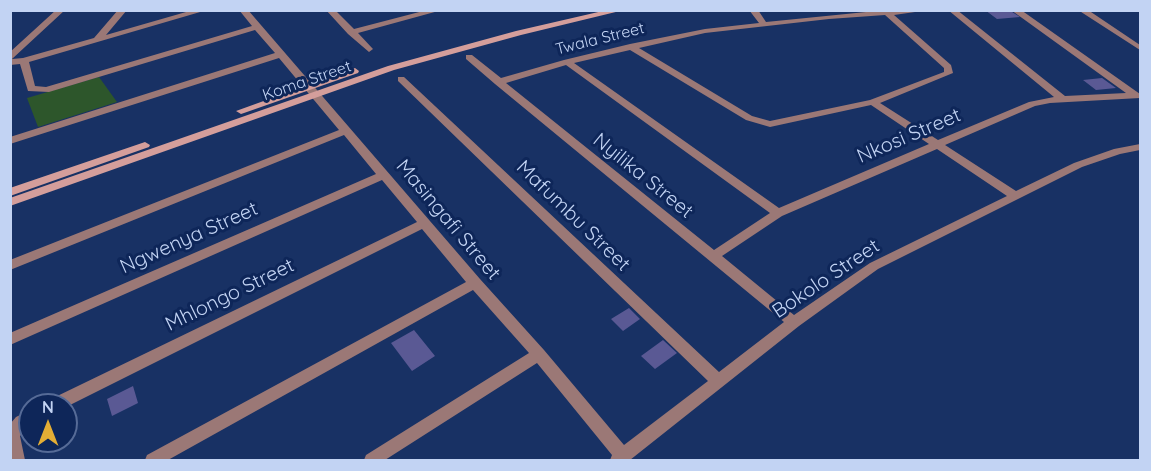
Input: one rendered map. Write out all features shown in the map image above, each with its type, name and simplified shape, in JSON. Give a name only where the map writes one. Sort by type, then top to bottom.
[{"type":"main road","name":"Koma Street","points":[[10,202],[413,53],[590,10]]},
{"type":"main road","name":"Koma Street","points":[[10,192],[312,90],[448,52],[620,10]]},
{"type":"street","points":[[10,57],[61,10]]},
{"type":"street","points":[[97,39],[123,10]]},
{"type":"street","points":[[158,10],[164,21]]},
{"type":"street","points":[[10,62],[24,61],[203,10]]},
{"type":"street","name":"Masingafi Street","points":[[243,10],[475,283],[539,354],[620,458]]},
{"type":"street","points":[[330,10],[369,49]]},
{"type":"street","points":[[351,32],[438,10]]},
{"type":"street","points":[[753,10],[764,24]]},
{"type":"street","name":"Twala Street","points":[[498,82],[630,46],[705,31],[925,10]]},
{"type":"street","points":[[952,10],[1062,99]]},
{"type":"street","points":[[1015,10],[1138,97]]},
{"type":"street","points":[[1082,10],[1140,48]]},
{"type":"street","points":[[630,46],[746,116],[762,123],[873,102],[950,71],[887,13]]},
{"type":"street","points":[[24,61],[31,88],[46,90],[256,27]]},
{"type":"street","points":[[10,141],[282,54]]},
{"type":"street","name":"Nyilika Street","points":[[469,57],[794,322]]},
{"type":"street","points":[[567,62],[778,213]]},
{"type":"street","name":"Mafumbu Street","points":[[401,79],[719,382]]},
{"type":"street","name":"Nkosi Street","points":[[713,256],[778,213],[1032,104],[1062,99],[1138,97]]},
{"type":"street","points":[[873,102],[1015,196]]},
{"type":"street","points":[[10,265],[345,131]]},
{"type":"street","name":"Bokolo Street","points":[[620,458],[794,322],[874,266],[1105,154],[1140,147]]},
{"type":"street","name":"Ngwenya Street","points":[[10,339],[384,175]]},
{"type":"street","name":"Mhlongo Street","points":[[78,393],[425,223]]},
{"type":"street","points":[[153,460],[475,283]]},
{"type":"street","points":[[372,460],[539,354]]},
{"type":"street","points":[[17,460],[11,438],[18,427]]},
{"type":"green space","points":[[99,77],[117,102],[38,127],[27,98]]},
{"type":"building","points":[[985,10],[1009,10],[1020,17],[997,19]]},
{"type":"building","points":[[1102,78],[1116,88],[1096,90],[1083,80]]},
{"type":"building","points":[[629,308],[640,319],[623,331],[611,319]]},
{"type":"building","points":[[414,330],[435,356],[412,371],[391,343]]},
{"type":"building","points":[[663,340],[677,353],[655,369],[641,356]]},
{"type":"building","points":[[133,386],[138,403],[112,416],[107,399]]}]
